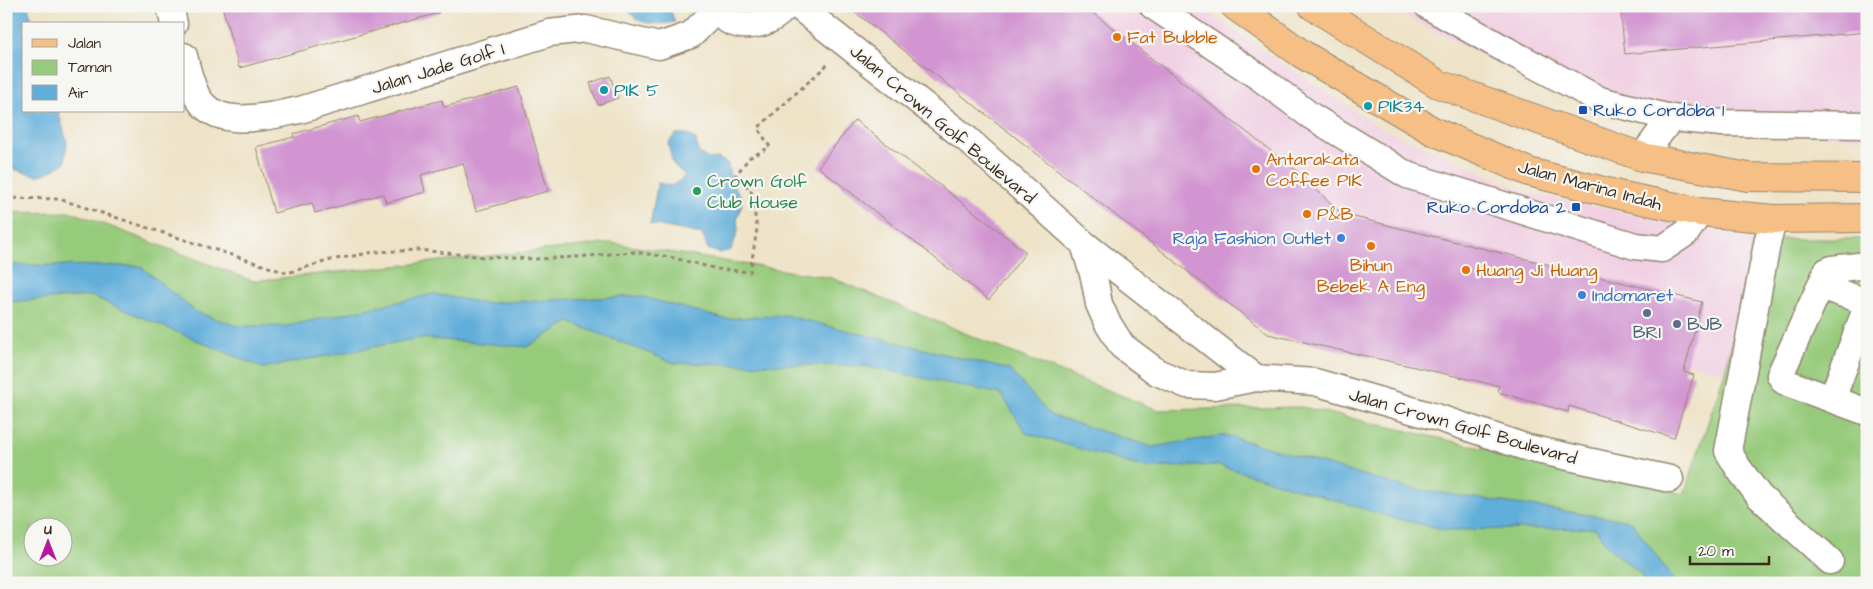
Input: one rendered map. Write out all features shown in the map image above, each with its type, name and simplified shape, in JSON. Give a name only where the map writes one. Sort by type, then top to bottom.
[{"type":"main road","name":"Jalan Marina Indah","points":[[1235,6],[1302,54],[1433,131],[1529,172],[1624,196],[1700,212],[1774,220],[1867,218]]},
{"type":"main road","points":[[1313,6],[1438,84],[1642,157],[1748,177],[1867,178]]},
{"type":"street","points":[[170,6],[174,22]]},
{"type":"street","points":[[715,8],[730,21],[748,26],[765,24],[780,14],[786,6]]},
{"type":"street","name":"Jalan Crown Golf Boulevard","points":[[798,6],[968,140],[1084,244],[1256,378]]},
{"type":"street","points":[[1153,6],[1258,77],[1311,116],[1407,175],[1635,246],[1662,250],[1686,232],[1700,212]]},
{"type":"street","points":[[1428,6],[1600,100],[1671,118],[1722,123],[1867,124]]},
{"type":"street","name":"Jalan Jade Golf I","points":[[185,59],[196,95],[212,112],[234,118],[257,117],[300,110],[549,33],[586,29],[659,46],[691,35],[715,8]]},
{"type":"street","points":[[1642,157],[1671,118]]},
{"type":"street","points":[[1774,220],[1768,239],[1728,451],[1759,496],[1830,561]]},
{"type":"street","name":"Jalan Crown Golf Boulevard","points":[[1084,244],[1094,277],[1099,304],[1107,322],[1122,346],[1157,372],[1187,385],[1215,386],[1256,378],[1315,382],[1439,418],[1528,448],[1670,479]]},
{"type":"street","points":[[1867,265],[1830,270],[1820,286],[1780,375],[1784,381],[1867,412]]},
{"type":"street","points":[[1820,286],[1867,304],[1832,399]]},
{"type":"path","points":[[6,198],[59,199],[287,273],[331,260],[375,252],[419,250],[484,257],[536,259],[633,252],[670,257],[717,270],[750,272],[757,229],[751,190],[735,176],[749,158],[770,147],[758,128],[848,45]]},
{"type":"path","points":[[6,579],[48,583]]},
{"type":"shaded area","points":[[965,6],[1197,6],[1379,127],[1529,193],[1754,239],[1725,372],[1295,269]]},
{"type":"shaded area","points":[[1384,6],[1867,6],[1867,139],[1693,125],[1536,82]]},
{"type":"green space","points":[[72,212],[253,281],[611,243],[832,278],[1008,351],[1158,410],[1302,407],[1684,494],[1725,372],[1754,239],[1867,239],[1867,583],[6,583],[6,213]]},
{"type":"water","points":[[6,6],[28,6],[32,22],[22,22],[22,112],[58,112],[67,142],[65,163],[51,171],[35,175],[6,167]]},
{"type":"water","points":[[628,6],[669,6],[675,22],[654,24],[641,21],[631,13]]},
{"type":"water","name":"Crown Golf Club House","points":[[676,134],[687,134],[696,140],[698,152],[708,159],[718,158],[728,164],[731,182],[741,196],[742,204],[737,218],[738,231],[731,250],[719,253],[708,249],[702,234],[650,224],[658,183],[671,186],[685,175],[673,164],[668,143]]},
{"type":"water","points":[[6,265],[140,266],[196,312],[238,326],[287,326],[434,294],[483,303],[639,296],[725,319],[784,315],[1010,370],[1050,415],[1152,447],[1225,435],[1407,488],[1631,521],[1676,583],[1645,583],[1640,573],[1609,548],[1595,528],[1448,530],[1397,519],[1218,465],[1145,468],[1026,433],[1001,394],[865,366],[674,363],[569,322],[527,347],[420,338],[263,368],[91,296],[6,302]]},
{"type":"building","points":[[222,6],[438,6],[439,13],[239,68]]},
{"type":"building","points":[[847,6],[1084,6],[1298,172],[1342,214],[1702,302],[1684,372],[1694,375],[1674,438],[1569,406],[1568,412],[1498,392],[1499,386],[1268,334]]},
{"type":"building","points":[[1620,6],[1867,6],[1867,32],[1625,54]]},
{"type":"building","name":"PIK 5","points":[[610,76],[618,98],[598,105],[590,83]]},
{"type":"building","points":[[519,87],[548,191],[476,211],[463,163],[421,175],[425,192],[386,203],[383,194],[315,213],[312,203],[274,213],[256,147],[294,137],[293,134],[358,116],[360,122],[442,100],[444,107]]},
{"type":"building","points":[[855,120],[1026,252],[989,300],[818,167]]},
{"type":"place","name":"Fat Bubble","points":[[1117,37]]},
{"type":"place","name":"PIK 5","points":[[604,90]]},
{"type":"place","name":"PIK34","points":[[1368,106]]},
{"type":"place","name":"Ruko Cordoba 1","points":[[1583,110]]},
{"type":"place","name":"Antarakata Coffee PIK","points":[[1256,169]]},
{"type":"place","name":"Crown Golf Club House","points":[[697,191]]},
{"type":"place","name":"Ruko Cordoba 2","points":[[1576,207]]},
{"type":"place","name":"P&B","points":[[1307,214]]},
{"type":"place","name":"Raja Fashion Outlet","points":[[1341,238]]},
{"type":"place","name":"Bihun Bebek A Eng","points":[[1371,246]]},
{"type":"place","name":"Huang Ji Huang","points":[[1466,270]]},
{"type":"place","name":"Indomaret","points":[[1582,295]]},
{"type":"place","name":"BRI","points":[[1647,313]]},
{"type":"place","name":"BJB","points":[[1677,324]]}]
